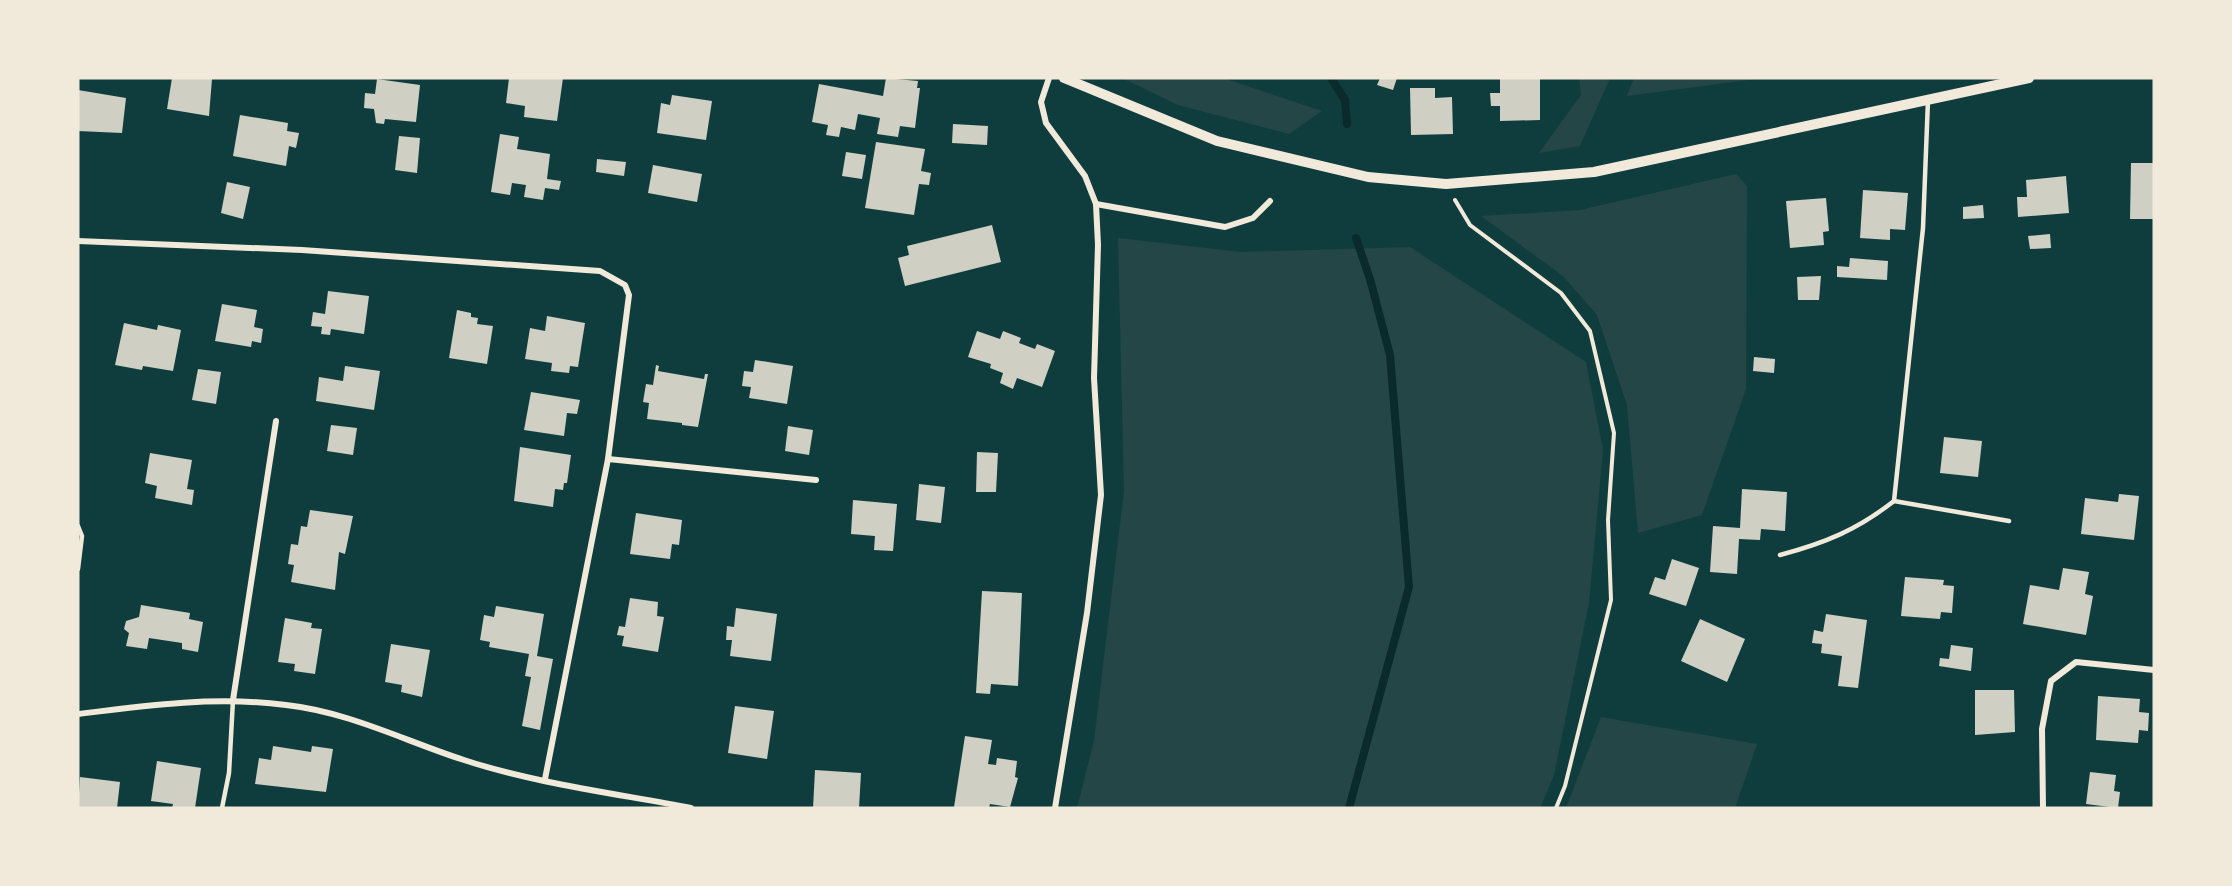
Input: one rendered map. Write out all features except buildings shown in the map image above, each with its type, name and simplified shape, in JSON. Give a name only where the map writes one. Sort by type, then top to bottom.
[{"type":"street","points":[[1048,78],[1041,102],[1046,123],[1085,176],[1096,204],[1098,245],[1094,378],[1101,495],[1087,613],[1054,808]]},
{"type":"street","points":[[1064,78],[1217,141],[1368,177],[1446,184],[1594,172],[2029,78]]},
{"type":"street","points":[[1096,204],[1225,227],[1253,218],[1270,201]]},
{"type":"street","points":[[78,241],[302,250],[600,271],[625,285],[629,295],[608,459],[545,779]]},
{"type":"street","points":[[233,700],[276,421]]},
{"type":"street","points":[[608,459],[816,480]]},
{"type":"street","points":[[2043,808],[2042,729],[2051,681],[2076,662],[2154,670]]},
{"type":"street","points":[[78,714],[171,701],[233,700],[289,705],[357,720],[465,760],[545,779],[691,808]]},
{"type":"lane","points":[[1780,555],[1821,544],[1868,521],[1894,501],[1923,228],[1928,100]]},
{"type":"lane","points":[[1894,501],[2009,521]]},
{"type":"lane","points":[[78,526],[82,536],[78,569]]},
{"type":"lane","points":[[222,808],[229,772],[233,700]]},
{"type":"path","points":[[1446,184],[1470,225],[1561,293],[1590,331],[1614,433],[1608,520],[1611,600],[1565,786],[1556,808]]},
{"type":"shaded area","points":[[1122,78],[1223,78],[1322,111],[1289,134],[1178,105]]},
{"type":"shaded area","points":[[1579,78],[1610,78],[1580,146],[1539,153],[1581,95]]},
{"type":"shaded area","points":[[1634,78],[1763,78],[1627,96]]},
{"type":"shaded area","points":[[1736,174],[1747,186],[1746,389],[1702,515],[1638,533],[1627,405],[1597,315],[1563,276],[1481,216],[1580,210]]},
{"type":"shaded area","points":[[1118,238],[1241,252],[1410,247],[1586,362],[1603,450],[1589,603],[1554,775],[1540,808],[1077,808],[1094,741],[1124,491]]},
{"type":"shaded area","points":[[1601,717],[1757,744],[1735,808],[1566,808]]},
{"type":"waterway","points":[[1331,78],[1345,100],[1347,124]]},
{"type":"waterway","points":[[1349,808],[1409,587],[1390,355],[1370,279],[1356,238]]}]
